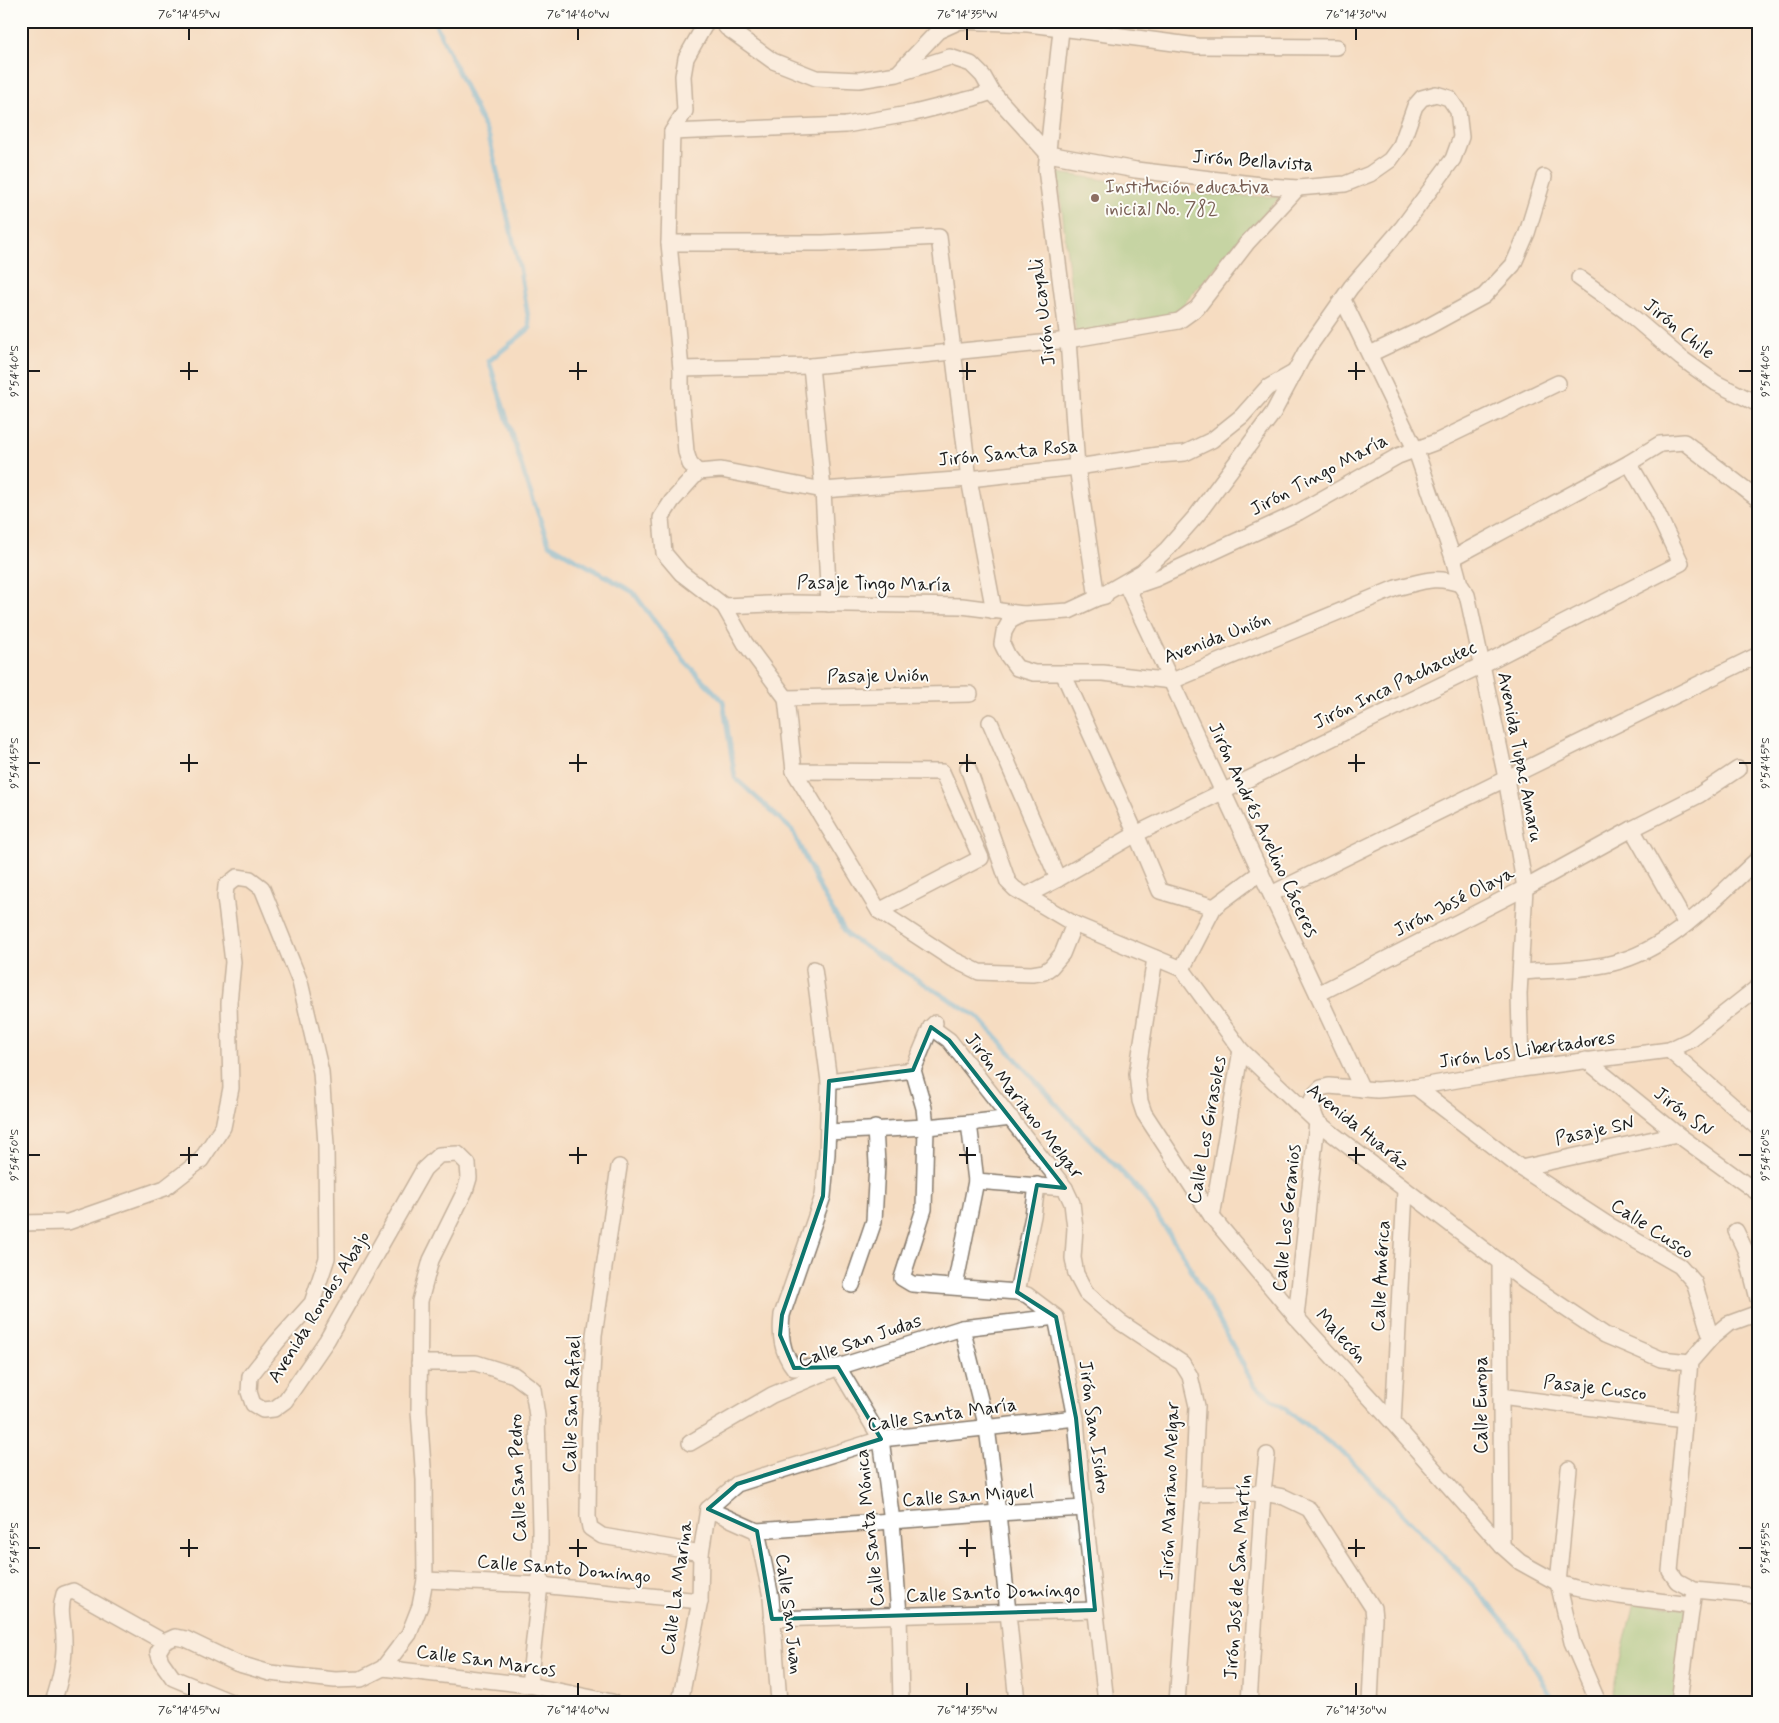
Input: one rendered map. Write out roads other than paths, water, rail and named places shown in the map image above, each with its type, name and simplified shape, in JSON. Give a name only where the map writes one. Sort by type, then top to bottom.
[{"type":"street","points":[[707,21],[686,58],[683,76],[685,111],[672,132],[669,243],[681,369],[686,452],[690,464],[698,472],[672,501],[661,518],[664,553],[681,573],[724,606],[745,643],[786,698],[794,771],[879,911],[952,960],[979,972],[1032,974],[1044,972],[1062,954],[1074,924]]},
{"type":"street","points":[[721,21],[726,28],[773,61],[816,78],[859,80],[897,74],[950,57],[971,64],[983,76],[992,92],[1048,154]]},
{"type":"street","points":[[897,74],[938,31],[960,21],[1061,24],[1197,46],[1337,47]]},
{"type":"street","name":"Jirón Ucayali","points":[[1061,24],[1046,169],[1068,340],[1078,466],[1097,598]]},
{"type":"street","points":[[672,132],[846,125],[914,113],[992,92]]},
{"type":"street","name":"Jirón Bellavista","points":[[1023,614],[1069,611],[1097,598],[1142,572],[1197,515],[1273,413],[1306,351],[1351,287],[1402,228],[1453,159],[1461,137],[1458,111],[1449,98],[1436,94],[1422,98],[1415,106],[1401,145],[1390,160],[1370,174],[1345,184],[1298,188],[1209,180],[1136,170],[1048,154]]},
{"type":"street","points":[[1370,354],[1429,326],[1484,296],[1513,265],[1527,233],[1544,177]]},
{"type":"street","points":[[681,369],[811,366],[1068,340],[1179,321],[1197,308],[1247,243],[1298,188]]},
{"type":"street","points":[[669,243],[823,243],[939,237],[969,479],[994,611]]},
{"type":"street","name":"Jirón Chile","points":[[1579,278],[1627,312],[1681,358],[1716,384],[1758,404]]},
{"type":"street","name":"Avenida Tupac Amaru","points":[[1343,300],[1416,451],[1453,558],[1460,584],[1467,595],[1506,778],[1524,888],[1520,994],[1521,1068]]},
{"type":"street","points":[[811,366],[823,490],[829,604]]},
{"type":"street","name":"Jirón Santa Rosa","points":[[698,472],[721,470],[823,490],[969,479],[1185,453],[1212,440],[1242,416],[1267,388],[1295,372]]},
{"type":"street","name":"Jirón Tingo María","points":[[1097,598],[1155,579],[1299,512],[1398,456],[1416,451],[1558,383]]},
{"type":"street","points":[[1453,558],[1629,463],[1660,444],[1684,442],[1758,499]]},
{"type":"street","name":"Jirón Inca Pachacutec","points":[[1026,895],[1058,879],[1136,834],[1482,665],[1681,563],[1654,506],[1629,463]]},
{"type":"street","name":"Avenida Unión","points":[[1023,614],[1010,621],[1004,632],[1002,644],[1017,668],[1034,673],[1103,673],[1172,681],[1396,588],[1434,578],[1460,584]]},
{"type":"street","name":"Jirón Andrés Avelino Cáceres","points":[[1128,588],[1362,1089]]},
{"type":"street","name":"Pasaje Tingo María","points":[[724,606],[793,603],[962,606],[1023,614]]},
{"type":"street","points":[[1271,894],[1758,655]]},
{"type":"street","points":[[1064,673],[1160,891],[1214,907]]},
{"type":"street","name":"Pasaje Unión","points":[[786,698],[970,694]]},
{"type":"street","points":[[990,722],[1058,879]]},
{"type":"street","points":[[968,768],[1008,882],[1015,889],[1074,924],[1182,968],[1214,907],[1261,872]]},
{"type":"street","name":"Jirón José Olaya","points":[[1318,994],[1699,795],[1738,769]]},
{"type":"street","points":[[794,771],[942,772],[981,858],[879,911]]},
{"type":"street","points":[[1632,829],[1686,924]]},
{"type":"street","points":[[1522,972],[1613,963],[1646,951],[1686,924],[1758,859]]},
{"type":"street","name":"Avenida Rondos Abajo","points":[[21,1223],[68,1222],[165,1188],[200,1160],[223,1127],[231,1088],[229,1003],[233,962],[225,897],[226,886],[237,877],[250,879],[262,888],[300,982],[321,1072],[326,1144],[327,1258],[312,1303],[250,1376],[249,1392],[253,1404],[263,1410],[274,1409],[284,1401],[327,1340],[424,1168],[439,1155],[458,1154],[468,1164],[468,1178],[465,1191],[431,1260],[420,1301],[419,1412],[424,1480],[425,1580],[420,1606],[409,1634],[383,1668],[361,1679],[335,1680],[270,1673],[236,1663],[186,1639],[175,1638],[164,1642]]},
{"type":"street","name":"Malecón","points":[[1154,958],[1137,1074],[1140,1101],[1144,1113],[1212,1217],[1296,1317],[1502,1546],[1520,1562],[1558,1583],[1575,1588],[1619,1596],[1692,1598],[1758,1596]]},
{"type":"street","name":"Avenida Huaráz","points":[[1182,968],[1241,1050],[1317,1122],[1500,1264],[1606,1335],[1661,1359],[1690,1362]]},
{"type":"street","points":[[814,969],[829,1081],[827,1154],[823,1196],[782,1315],[780,1335],[788,1360],[794,1368],[838,1367]]},
{"type":"street","name":"Jirón Los Libertadores","points":[[1317,1122],[1311,1106],[1315,1094],[1321,1088],[1329,1086],[1377,1090],[1416,1087],[1521,1068],[1669,1050],[1692,1039],[1758,987]]},
{"type":"street","name":"Jirón Mariano Melgar","points":[[913,1070],[933,1025],[949,1040],[1065,1188],[1072,1203],[1075,1228],[1073,1258],[1076,1274],[1086,1293],[1120,1322],[1182,1363],[1190,1376],[1196,1406],[1193,1494],[1177,1702]]},
{"type":"street","name":"Calle Los Girasoles","points":[[1212,1217],[1241,1050]]},
{"type":"street","points":[[1669,1050],[1756,1123]]},
{"type":"street","name":"Jirón SN","points":[[1586,1060],[1677,1134],[1758,1193]]},
{"type":"street","points":[[829,1081],[913,1070],[924,1108],[926,1127],[924,1209],[902,1278],[912,1284],[1017,1292],[1027,1295],[1056,1316]]},
{"type":"street","name":"Calle Cusco","points":[[1416,1087],[1522,1168],[1607,1224],[1680,1266],[1694,1282],[1711,1338]]},
{"type":"street","points":[[828,1132],[875,1128],[926,1127],[1010,1118]]},
{"type":"street","name":"Calle Los Geranios","points":[[1296,1317],[1317,1122]]},
{"type":"street","points":[[955,1286],[976,1181],[969,1123]]},
{"type":"street","points":[[852,1285],[874,1221],[877,1164],[875,1128]]},
{"type":"street","name":"Pasaje SN","points":[[1522,1168],[1677,1134]]},
{"type":"street","name":"Calle San Rafael","points":[[619,1167],[594,1335],[589,1432],[588,1517],[590,1528],[602,1536],[701,1553]]},
{"type":"street","points":[[976,1181],[1065,1188]]},
{"type":"street","points":[[1017,1292],[1033,1216],[1037,1186]]},
{"type":"street","name":"Calle América","points":[[1393,1423],[1405,1190]]},
{"type":"street","points":[[1736,1231],[1746,1252],[1758,1299]]},
{"type":"street","name":"Calle Europa","points":[[1500,1264],[1502,1546]]},
{"type":"street","points":[[1679,1702],[1692,1598],[1670,1571],[1690,1362],[1711,1338],[1728,1324],[1758,1313]]},
{"type":"street","name":"Calle San Judas","points":[[690,1443],[772,1395],[838,1367],[962,1328],[1056,1316]]},
{"type":"street","name":"Jirón San Isidro","points":[[1056,1316],[1076,1418],[1106,1702]]},
{"type":"street","points":[[962,1328],[987,1428],[998,1513],[1017,1702]]},
{"type":"street","name":"Calle San Pedro","points":[[419,1364],[476,1364],[514,1375],[533,1389],[537,1416],[540,1585],[529,1685]]},
{"type":"street","name":"Calle Santa Mónica","points":[[838,1367],[881,1439],[892,1521],[899,1615],[901,1702]]},
{"type":"street","name":"Pasaje Cusco","points":[[1501,1396],[1684,1420]]},
{"type":"street","name":"Calle Santa María","points":[[708,1509],[737,1484],[881,1439],[1076,1418]]},
{"type":"street","name":"Jirón José de San Martín","points":[[1249,1702],[1267,1455]]},
{"type":"street","points":[[1569,1469],[1558,1583],[1572,1642],[1598,1702]]},
{"type":"street","points":[[1193,1494],[1263,1492],[1284,1497],[1309,1509],[1373,1608],[1370,1702]]},
{"type":"street","name":"Calle San Miguel","points":[[708,1509],[757,1531],[1085,1508]]},
{"type":"street","name":"Calle La Marina","points":[[680,1702],[700,1601],[701,1553],[708,1509]]},
{"type":"street","name":"Calle San Juan","points":[[757,1531],[771,1597],[779,1702]]},
{"type":"street","name":"Calle Santo Domingo","points":[[425,1580],[540,1585],[700,1601]]},
{"type":"street","points":[[53,1702],[63,1662],[64,1640],[60,1612],[64,1594],[72,1591],[164,1642],[158,1652],[161,1661],[173,1678],[231,1702]]},
{"type":"street","name":"Calle Santo Domingo","points":[[772,1619],[1095,1610]]},
{"type":"street","name":"Calle San Marcos","points":[[383,1668],[529,1685],[612,1702]]},
{"type":"street","points":[[1249,1702],[1254,1702]]},
{"type":"waterway","points":[[434,21],[489,137],[520,270],[530,328],[489,361],[525,477],[549,544],[633,592],[684,661],[723,701],[735,778],[792,830],[823,895],[848,936],[979,1018],[1070,1119],[1141,1192],[1184,1256],[1254,1385],[1348,1457],[1475,1588],[1516,1637],[1555,1702]]},
{"type":"place","name":"Institución educativa inicial No. 782","points":[[1095,198]]}]
